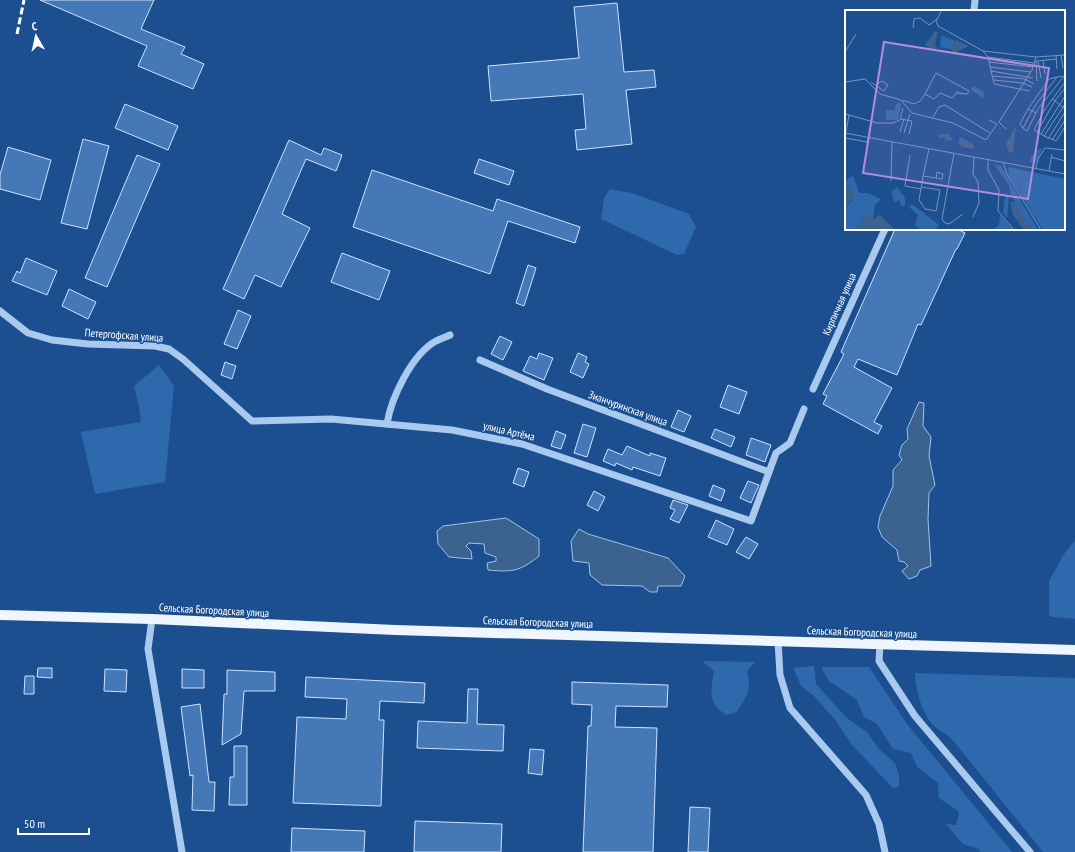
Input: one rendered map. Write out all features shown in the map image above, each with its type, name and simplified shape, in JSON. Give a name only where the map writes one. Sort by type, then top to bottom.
[{"type":"main road","name":"Сельская Богородская улица","points":[[0,615],[152,619],[395,630],[1075,650]]},
{"type":"street","points":[[974,10],[975,0]]},
{"type":"street","name":"Кирпичная улица","points":[[813,389],[885,230]]},
{"type":"street","name":"Петергофская улица","points":[[0,311],[28,333],[52,340],[88,344],[155,346],[169,349],[183,359],[252,421]]},
{"type":"street","points":[[387,424],[389,412],[402,381],[417,358],[435,341],[450,335]]},
{"type":"street","name":"Зианчуринская улица","points":[[480,360],[554,392],[769,472]]},
{"type":"street","points":[[769,472],[776,453],[790,443],[804,409]]},
{"type":"street","name":"улица Артёма","points":[[252,421],[331,420],[387,424],[452,430],[522,444],[751,521],[769,472]]},
{"type":"street","points":[[152,619],[148,649],[182,852]]},
{"type":"street","points":[[778,641],[780,675],[790,708],[866,795],[879,824],[885,852]]},
{"type":"street","points":[[880,645],[879,661],[915,716],[1030,852]]},
{"type":"shaded area","points":[[610,189],[632,193],[689,214],[696,227],[684,254],[677,255],[601,219],[604,198]]},
{"type":"shaded area","points":[[159,365],[174,386],[165,482],[95,494],[81,432],[141,422],[134,386]]},
{"type":"shaded area","points":[[919,402],[924,403],[923,426],[931,437],[929,456],[935,485],[929,493],[928,519],[931,566],[920,570],[917,576],[909,579],[902,571],[908,566],[904,562],[899,561],[897,550],[882,537],[878,527],[880,516],[893,486],[893,470],[902,460],[899,455],[902,445],[908,439],[907,429]]},
{"type":"shaded area","points":[[506,518],[539,539],[539,556],[526,565],[515,570],[488,570],[487,563],[496,561],[496,557],[485,553],[484,544],[469,543],[466,546],[471,551],[472,559],[449,557],[438,544],[437,531],[443,526]]},
{"type":"shaded area","points":[[579,529],[588,534],[668,558],[685,576],[681,586],[658,586],[657,592],[650,592],[642,586],[602,585],[590,575],[589,563],[573,561],[571,541]]},
{"type":"shaded area","points":[[1075,540],[1075,619],[1053,617],[1049,615],[1049,581],[1064,554]]},
{"type":"shaded area","points":[[702,661],[756,662],[749,668],[749,689],[737,712],[726,715],[713,701],[711,690],[714,671]]},
{"type":"shaded area","points":[[814,666],[816,684],[847,718],[867,732],[879,749],[895,763],[899,775],[899,787],[893,788],[852,745],[836,721],[814,696],[801,686],[793,668]]},
{"type":"shaded area","points":[[821,667],[869,667],[907,724],[1012,852],[980,852],[979,849],[963,844],[946,824],[956,825],[959,812],[939,798],[938,783],[917,767],[911,753],[893,749],[877,724],[864,717],[857,700],[829,681]]},
{"type":"shaded area","points":[[915,673],[1075,678],[1075,852],[1043,852],[951,738],[935,727],[929,720],[922,707],[916,686]]},
{"type":"building","points":[[40,0],[154,0],[141,29],[185,47],[181,54],[204,64],[193,89],[138,66],[147,46]]},
{"type":"building","points":[[617,3],[624,72],[654,70],[656,87],[626,90],[632,144],[577,150],[575,130],[586,129],[583,94],[491,101],[488,66],[579,58],[574,7]]},
{"type":"building","points":[[125,104],[178,126],[168,150],[115,128]]},
{"type":"building","points":[[83,139],[109,146],[87,229],[61,223]]},
{"type":"building","points":[[289,140],[321,155],[324,148],[342,155],[336,171],[306,159],[282,214],[310,228],[281,287],[255,275],[244,299],[223,289]]},
{"type":"building","points":[[8,147],[51,160],[40,200],[0,189],[0,175]]},
{"type":"building","points":[[137,155],[160,164],[107,287],[85,278]]},
{"type":"building","points":[[479,159],[514,171],[509,185],[474,173]]},
{"type":"building","points":[[372,170],[493,211],[497,199],[580,227],[575,243],[508,221],[490,274],[353,227]]},
{"type":"building","points":[[895,230],[959,230],[965,233],[956,249],[921,325],[918,324],[897,375],[858,359],[854,367],[892,388],[874,422],[882,426],[878,434],[823,404],[827,396],[823,394],[844,354],[841,352]]},
{"type":"building","points":[[342,253],[390,271],[379,300],[331,282]]},
{"type":"building","points":[[26,258],[57,271],[47,295],[12,281],[17,271],[20,273]]},
{"type":"building","points":[[528,265],[536,268],[524,306],[516,303]]},
{"type":"building","points":[[69,289],[96,302],[88,319],[62,306]]},
{"type":"building","points":[[238,310],[251,316],[237,349],[224,344]]},
{"type":"building","points":[[500,336],[512,342],[503,360],[491,354]]},
{"type":"building","points":[[539,353],[553,358],[544,380],[523,371],[530,356],[537,359]]},
{"type":"building","points":[[578,353],[587,357],[585,362],[589,364],[583,378],[570,372]]},
{"type":"building","points":[[225,362],[236,366],[232,379],[221,375]]},
{"type":"building","points":[[728,385],[747,392],[739,414],[720,407]]},
{"type":"building","points":[[678,410],[691,416],[684,432],[671,427]]},
{"type":"building","points":[[583,424],[596,428],[587,457],[574,453]]},
{"type":"building","points":[[715,429],[735,437],[731,447],[711,438]]},
{"type":"building","points":[[556,431],[566,435],[561,449],[551,446]]},
{"type":"building","points":[[751,438],[771,445],[765,462],[746,455]]},
{"type":"building","points":[[627,446],[650,456],[650,453],[666,458],[660,476],[633,467],[632,470],[616,463],[615,466],[603,461],[608,449],[622,455]]},
{"type":"building","points":[[518,468],[529,472],[524,487],[513,483]]},
{"type":"building","points":[[748,481],[759,485],[751,503],[740,498]]},
{"type":"building","points":[[713,485],[725,490],[721,501],[709,496]]},
{"type":"building","points":[[594,491],[605,497],[598,511],[587,505]]},
{"type":"building","points":[[673,500],[688,505],[679,523],[670,519],[675,510],[670,508]]},
{"type":"building","points":[[716,520],[734,529],[727,545],[708,537]]},
{"type":"building","points":[[746,537],[758,544],[749,559],[736,552]]},
{"type":"building","points":[[38,668],[52,668],[52,678],[37,677]]},
{"type":"building","points":[[105,669],[127,670],[126,692],[104,691]]},
{"type":"building","points":[[182,669],[204,670],[204,688],[182,688]]},
{"type":"building","points":[[227,670],[275,672],[275,691],[244,691],[241,734],[222,745],[224,694],[227,694]]},
{"type":"building","points":[[25,676],[34,676],[34,694],[24,694]]},
{"type":"building","points":[[306,677],[425,683],[424,703],[380,701],[379,720],[384,720],[381,806],[293,803],[297,717],[346,719],[347,699],[305,697]]},
{"type":"building","points":[[572,682],[668,685],[667,707],[616,706],[615,727],[657,728],[653,852],[583,852],[588,726],[591,726],[592,705],[572,704]]},
{"type":"building","points":[[468,689],[478,689],[477,724],[504,725],[503,751],[417,748],[418,721],[467,723]]},
{"type":"building","points":[[200,704],[209,782],[215,782],[214,811],[192,810],[193,775],[190,776],[181,707]]},
{"type":"building","points":[[234,746],[247,746],[247,805],[229,805],[230,777],[234,777]]},
{"type":"building","points":[[530,749],[544,750],[542,775],[528,773]]},
{"type":"building","points":[[690,807],[710,808],[708,852],[688,852]]},
{"type":"building","points":[[415,821],[502,824],[501,852],[414,852]]},
{"type":"building","points":[[292,828],[365,831],[364,852],[291,852]]},
{"type":"railway","points":[[17,34],[24,0]]}]
